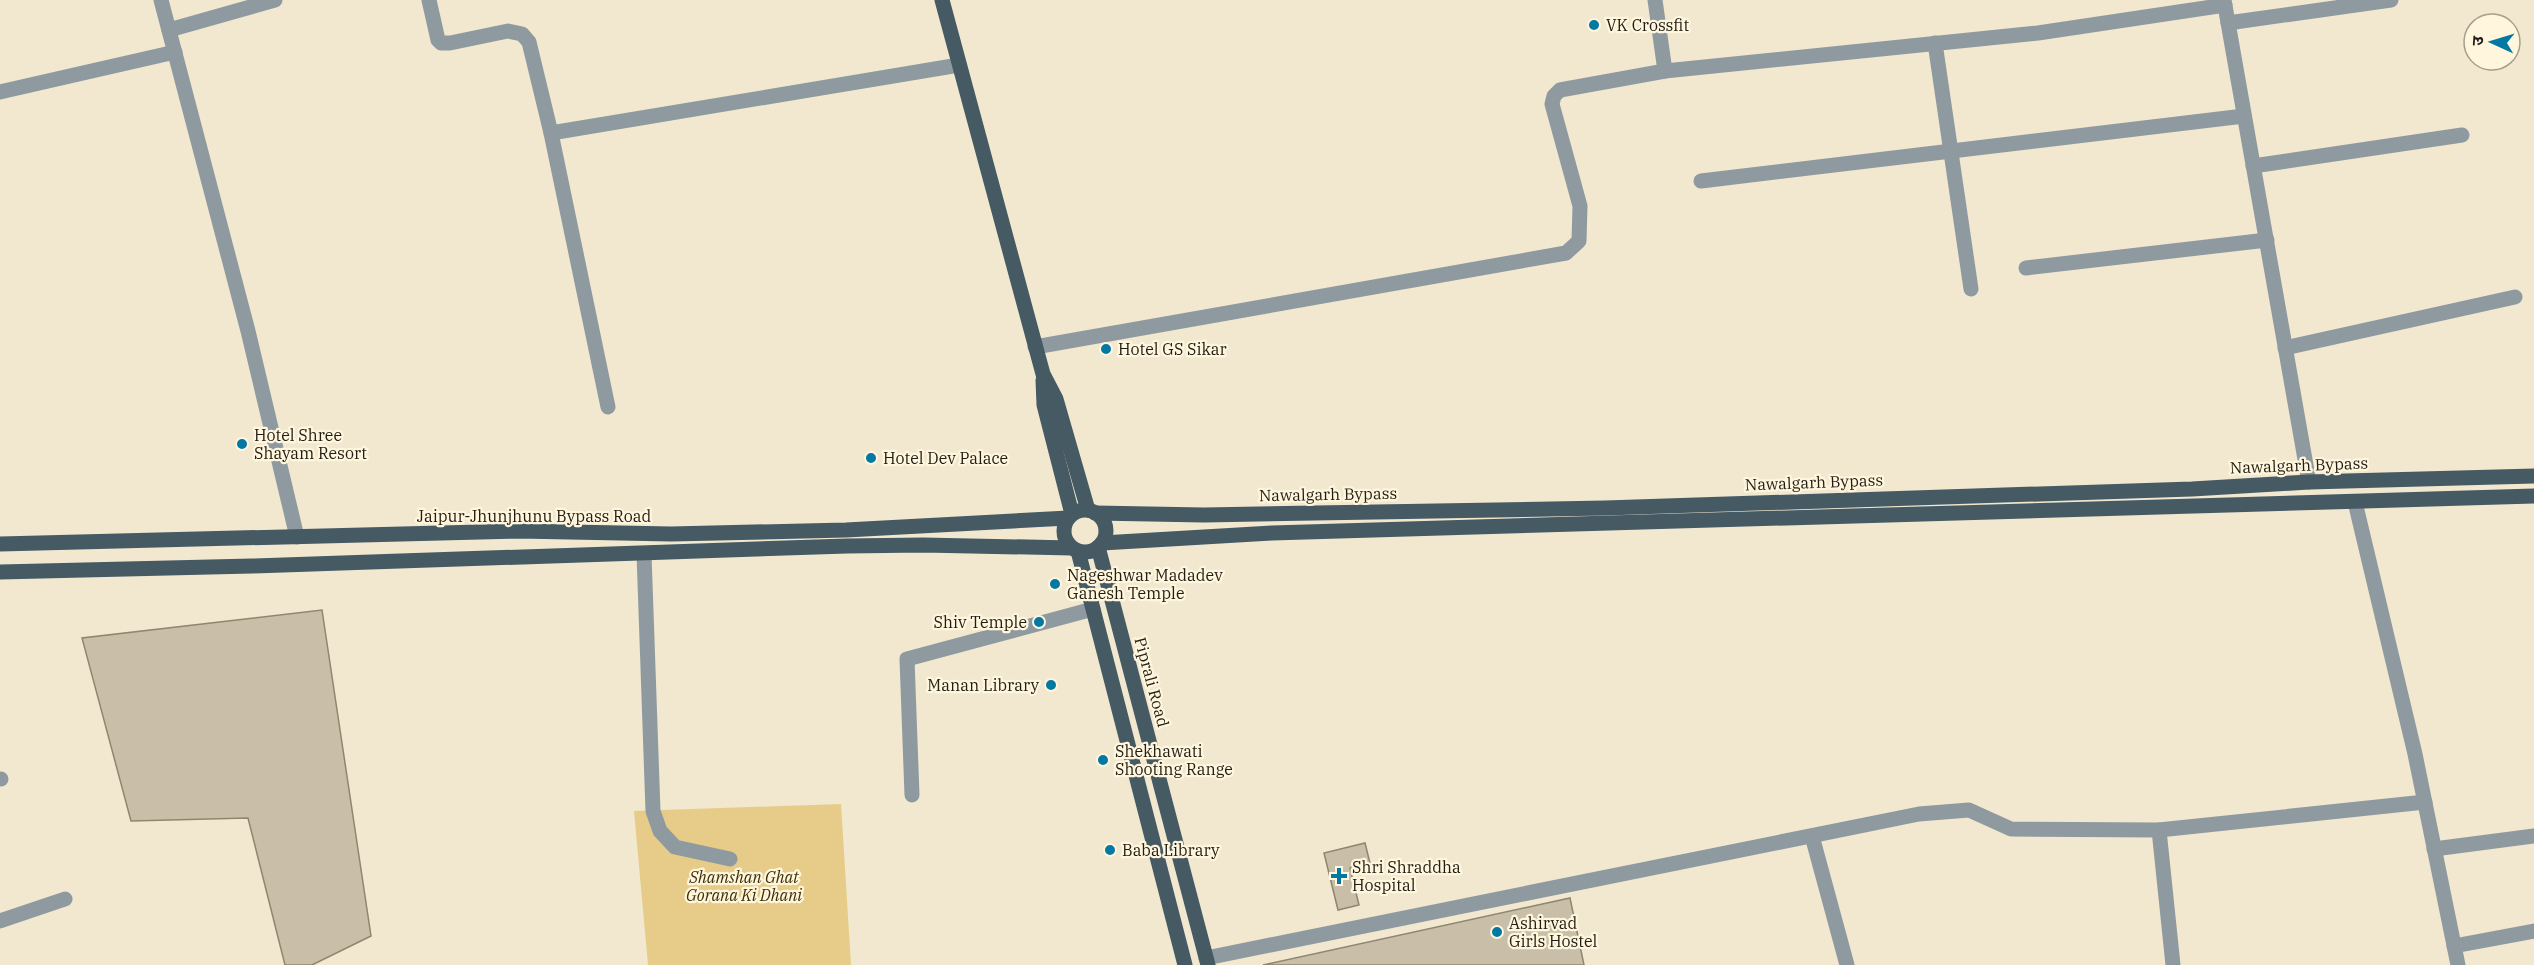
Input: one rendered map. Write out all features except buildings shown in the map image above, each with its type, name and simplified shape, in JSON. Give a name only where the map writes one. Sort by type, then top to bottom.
[{"type":"main road","points":[[942,0],[1042,374],[1044,405],[1070,516],[1064,531],[1066,541],[1075,549],[1093,609],[1185,965]]},
{"type":"main road","points":[[1042,374],[1056,399],[1092,511],[1105,526],[1104,538],[1100,545]]},
{"type":"main road","name":"Nawalgarh Bypass","points":[[1092,511],[1204,515],[1605,508],[2534,476]]},
{"type":"main road","points":[[0,572],[644,555],[847,546],[923,545],[1089,551],[1100,545],[1272,533],[2534,496]]},
{"type":"main road","points":[[1070,516],[1092,511]]},
{"type":"main road","points":[[1272,513],[1272,533]]},
{"type":"main road","name":"Jaipur-Jhunjhunu Bypass Road","points":[[0,544],[519,531],[671,534],[846,530],[1070,516]]},
{"type":"main road","points":[[846,530],[847,546]]},
{"type":"main road","name":"Piprali Road","points":[[1100,545],[1207,962]]},
{"type":"street","points":[[161,0],[248,331],[297,537]]},
{"type":"street","points":[[169,30],[274,0]]},
{"type":"street","points":[[429,0],[438,40],[441,43],[508,31],[522,34],[529,42],[551,134],[608,407]]},
{"type":"street","points":[[1655,0],[1665,71]]},
{"type":"street","points":[[2228,23],[2391,0]]},
{"type":"street","points":[[1035,347],[1566,254],[1579,241],[1580,206],[1552,104],[1554,96],[1560,90],[1665,71],[2038,33],[2225,3],[2309,482]]},
{"type":"street","points":[[1935,44],[1971,289]]},
{"type":"street","points":[[0,92],[175,52]]},
{"type":"street","points":[[551,134],[959,65]]},
{"type":"street","points":[[1701,181],[2244,116]]},
{"type":"street","points":[[2253,166],[2462,135]]},
{"type":"street","points":[[2025,268],[2266,240]]},
{"type":"street","points":[[2285,348],[2515,297]]},
{"type":"street","points":[[2355,502],[2425,802],[2458,965]]},
{"type":"street","points":[[644,555],[653,811],[660,831],[675,848],[730,859]]},
{"type":"street","points":[[912,795],[907,659],[1093,609]]},
{"type":"street","points":[[1207,962],[1919,814],[1954,809],[1969,810],[2011,829],[2159,830],[2425,802]]},
{"type":"street","points":[[2159,830],[2173,965]]},
{"type":"street","points":[[1812,836],[1847,965]]},
{"type":"street","points":[[2434,849],[2534,836]]},
{"type":"street","points":[[0,921],[65,899]]},
{"type":"street","points":[[2454,946],[2534,932]]},
{"type":"green space","name":"Shamshan Ghat Gorana Ki Dhani","points":[[841,804],[851,965],[648,965],[634,811]]},
{"type":"place","name":"VK Crossfit","points":[[1594,25]]},
{"type":"place","name":"Hotel GS Sikar","points":[[1106,349]]},
{"type":"place","name":"Hotel Shree Shayam Resort","points":[[242,444]]},
{"type":"place","name":"Hotel Dev Palace","points":[[871,458]]},
{"type":"place","name":"Nageshwar Madadev Ganesh Temple","points":[[1055,584]]},
{"type":"place","name":"Shiv Temple","points":[[1039,622]]},
{"type":"place","name":"Manan Library","points":[[1051,685]]},
{"type":"place","name":"Shekhawati Shooting Range","points":[[1103,760]]},
{"type":"place","name":"Baba Library","points":[[1110,850]]},
{"type":"place","name":"Shri Shraddha Hospital","points":[[1339,876]]},
{"type":"place","name":"Ashirvad Girls Hostel","points":[[1497,932]]}]
